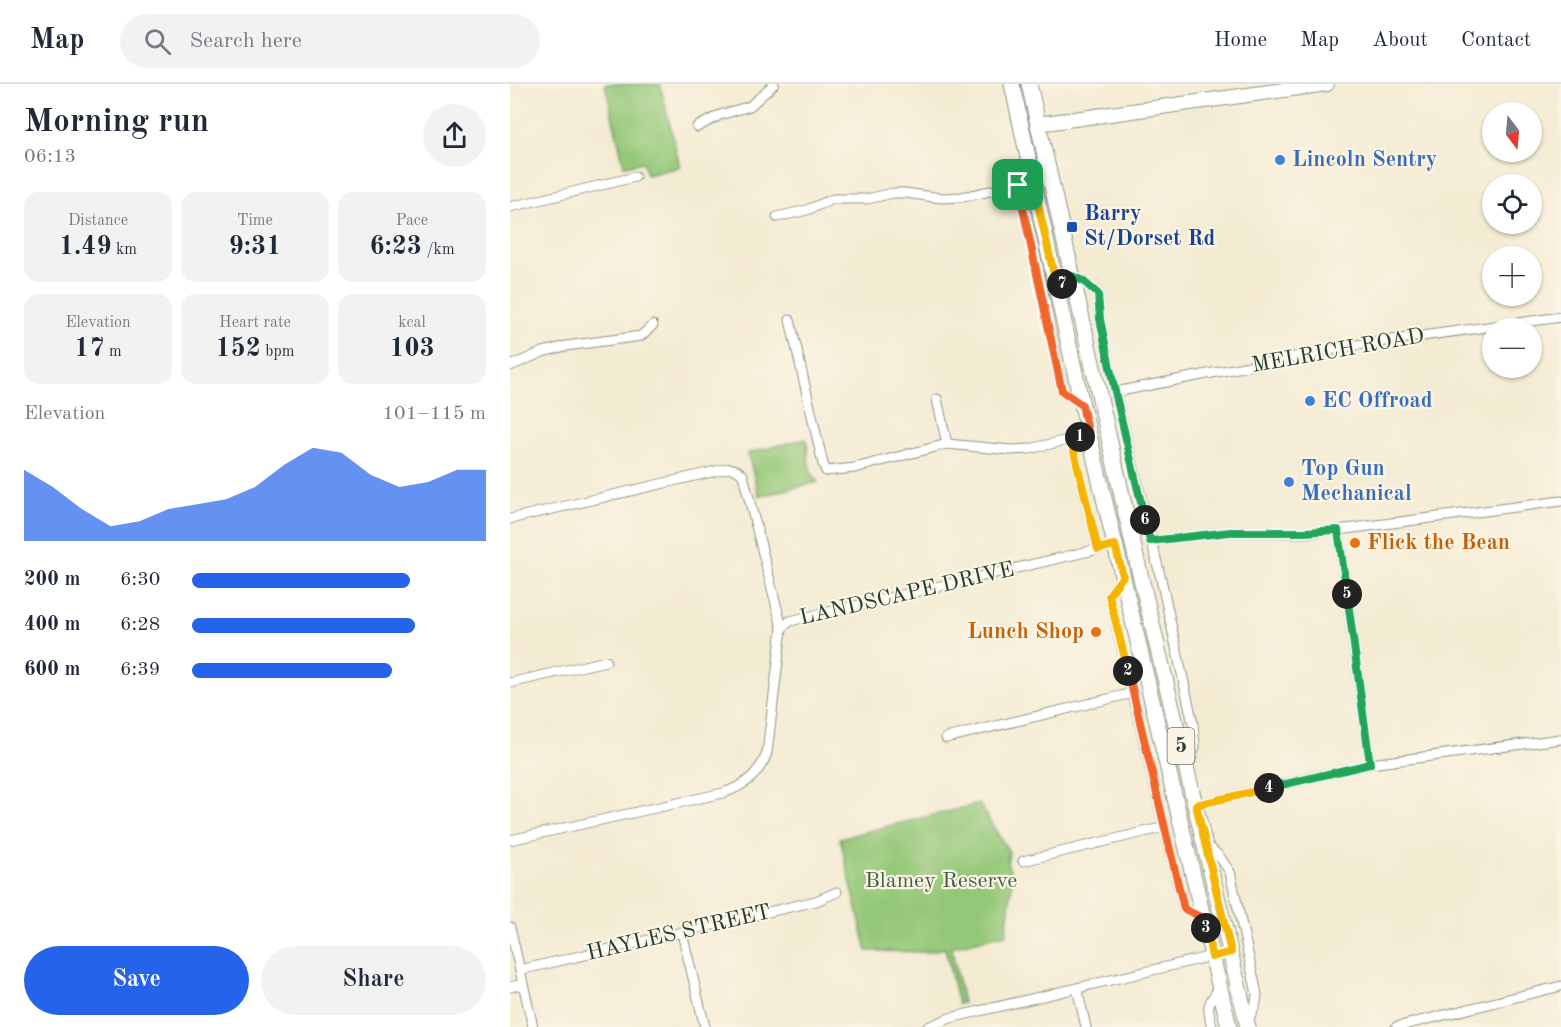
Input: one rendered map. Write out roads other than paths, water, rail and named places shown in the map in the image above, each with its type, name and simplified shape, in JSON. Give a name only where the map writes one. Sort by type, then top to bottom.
[{"type":"main road","name":"5","points":[[1012,84],[1021,127],[1026,183],[1057,288],[1082,405],[1229,1027]]},
{"type":"main road","points":[[1021,127],[1327,84]]},
{"type":"main road","name":"5","points":[[1030,85],[1132,540],[1247,1025]]},
{"type":"main road","points":[[1057,288],[1072,276]]},
{"type":"main road","points":[[1115,545],[1132,540]]},
{"type":"main road","points":[[1212,957],[1231,952]]},
{"type":"street","points":[[697,127],[720,115],[750,106],[774,84]]},
{"type":"street","points":[[510,207],[635,177]]},
{"type":"street","points":[[777,217],[807,210],[832,199],[867,199],[893,193],[941,198],[962,197],[1026,183],[1062,391],[1082,405]]},
{"type":"street","points":[[1072,276],[1083,281],[1098,294],[1100,319],[1115,392],[1161,579],[1193,724],[1195,747],[1187,770]]},
{"type":"street","name":"MELRICH ROAD","points":[[1115,392],[1356,345],[1561,317]]},
{"type":"street","points":[[790,320],[822,464],[826,471],[855,468],[947,444],[1011,450],[1029,449],[1089,435]]},
{"type":"street","points":[[510,366],[543,352],[566,346],[641,336],[653,325]]},
{"type":"street","points":[[937,399],[947,444]]},
{"type":"street","points":[[1071,439],[1098,549]]},
{"type":"street","points":[[510,519],[729,468],[736,470],[743,475],[782,628]]},
{"type":"street","points":[[1150,541],[1230,532],[1338,530],[1561,501]]},
{"type":"street","points":[[1338,530],[1370,764]]},
{"type":"street","name":"LANDSCAPE DRIVE","points":[[510,840],[723,793],[750,780],[764,762],[767,753],[782,628],[790,621],[1115,545]]},
{"type":"street","points":[[1123,576],[1109,595],[1184,909],[1203,918]]},
{"type":"street","points":[[510,683],[606,661]]},
{"type":"street","points":[[946,738],[1133,693]]},
{"type":"street","points":[[1139,715],[1162,742]]},
{"type":"street","points":[[1196,805],[1370,764],[1561,739]]},
{"type":"street","points":[[1023,861],[1165,827]]},
{"type":"street","points":[[1204,843],[1219,856],[1230,872],[1257,994],[1256,1003],[1247,1025]]},
{"type":"street","name":"HAYLES STREET","points":[[520,970],[816,901],[837,892]]},
{"type":"street","points":[[510,927],[533,1027]]},
{"type":"street","points":[[682,933],[705,1027]]},
{"type":"street","points":[[928,1027],[955,1017],[1212,957]]},
{"type":"street","points":[[510,987],[523,984]]},
{"type":"street","points":[[1396,1027],[1561,986]]},
{"type":"street","points":[[1077,988],[1086,1027]]},
{"type":"street","points":[[1212,1027],[1208,1006],[1210,999],[1220,988]]},
{"type":"street","points":[[955,1017],[958,1027]]},
{"type":"place","name":"Lincoln Sentry","points":[[1280,160]]},
{"type":"place","name":"Barry St/Dorset Rd","points":[[1072,227]]},
{"type":"place","name":"EC Offroad","points":[[1310,401]]},
{"type":"place","name":"Top Gun Mechanical","points":[[1289,482]]},
{"type":"place","name":"Flick the Bean","points":[[1355,543]]},
{"type":"place","name":"Lunch Shop","points":[[1096,632]]},
{"type":"park label","name":"Blamey Reserve","points":[[941,881]]}]
